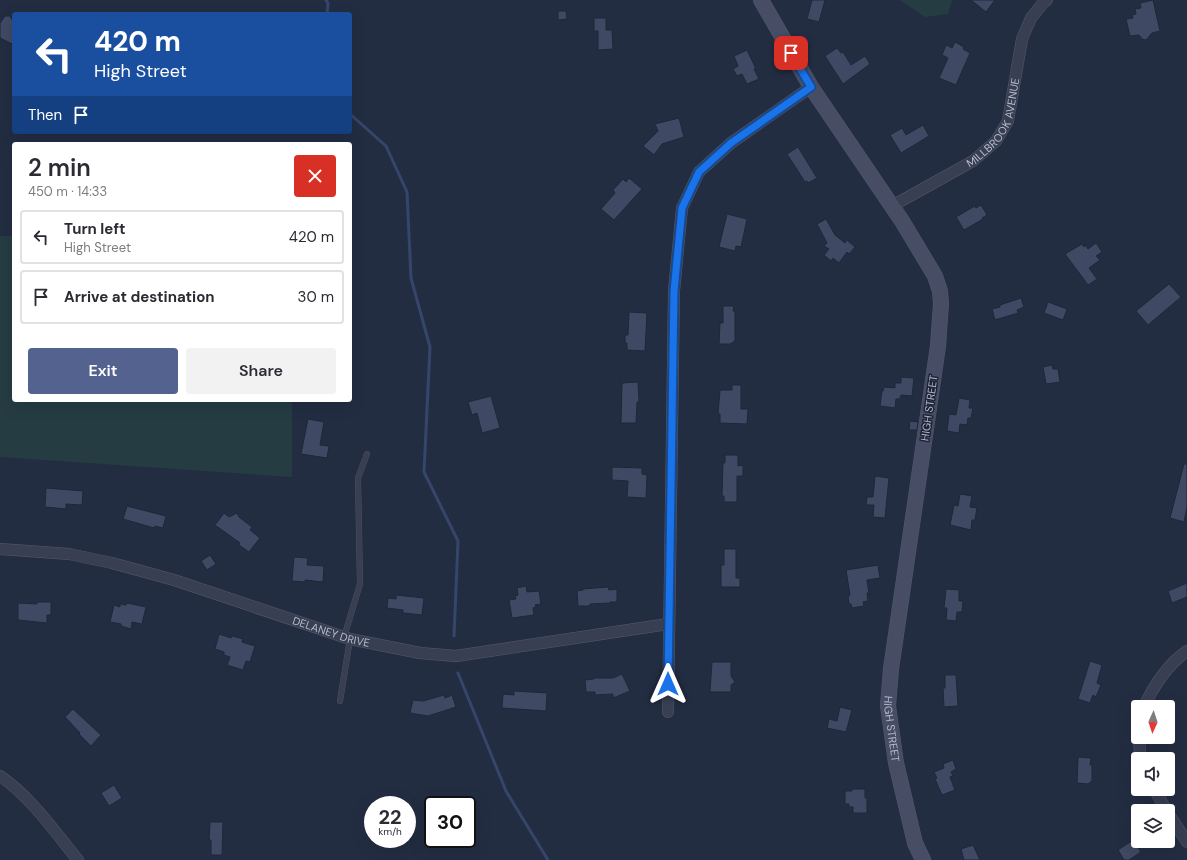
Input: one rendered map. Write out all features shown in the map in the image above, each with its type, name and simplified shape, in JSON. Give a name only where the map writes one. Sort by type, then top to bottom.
[{"type":"street","name":"HIGH STREET","points":[[761,0],[811,87],[892,206],[935,276],[940,291],[942,304],[938,346],[891,669],[888,706],[896,763],[915,843],[922,860]]},
{"type":"street","name":"MILLBROOK AVENUE","points":[[892,206],[973,161],[996,141],[1008,121],[1022,39],[1031,18],[1047,0]]},
{"type":"street","points":[[668,712],[668,624],[674,291],[682,208],[699,172],[731,143],[811,87]]},
{"type":"street","name":"DELANEY DRIVE","points":[[0,549],[69,554],[112,563],[174,580],[347,638],[420,653],[456,656],[668,624]]},
{"type":"street","points":[[1147,700],[1151,690],[1167,667],[1187,651]]},
{"type":"street","points":[[0,776],[13,784],[52,827],[78,860]]},
{"type":"street","points":[[1175,823],[1187,842]]},
{"type":"lane","points":[[340,701],[347,638],[360,584],[358,478],[366,454]]},
{"type":"shaded area","points":[[900,0],[952,0],[948,14],[925,17]]},
{"type":"shaded area","points":[[0,236],[12,236],[12,402],[292,402],[292,477],[0,457]]},
{"type":"building","points":[[812,0],[825,0],[819,22],[807,19]]},
{"type":"building","points":[[971,0],[995,0],[986,12]]},
{"type":"building","points":[[1153,0],[1160,31],[1152,33],[1146,40],[1142,39],[1139,35],[1130,36],[1126,19],[1133,18],[1132,15],[1136,14],[1135,9],[1141,8],[1140,3]]},
{"type":"building","points":[[558,11],[566,11],[567,19],[558,20]]},
{"type":"building","points":[[5,16],[10,16],[12,20],[12,44],[0,38],[0,23]]},
{"type":"building","points":[[594,18],[606,18],[606,30],[612,30],[613,49],[598,50],[598,31],[594,31]]},
{"type":"building","points":[[955,42],[964,47],[963,49],[970,53],[956,85],[939,78],[948,58],[942,55],[946,45],[952,48]]},
{"type":"building","points":[[837,48],[841,53],[843,52],[851,65],[865,56],[870,64],[843,84],[825,56]]},
{"type":"building","points":[[747,50],[759,79],[747,84],[742,74],[737,76],[733,69],[738,66],[734,56]]},
{"type":"building","points":[[679,118],[684,137],[662,144],[654,155],[643,146],[658,131],[655,124]]},
{"type":"building","points":[[923,125],[929,136],[901,153],[890,135],[902,128],[906,135]]},
{"type":"building","points":[[798,147],[817,178],[808,183],[807,181],[805,182],[787,154]]},
{"type":"building","points":[[629,178],[642,189],[614,220],[601,209],[615,193],[613,190],[623,179],[626,182]]},
{"type":"building","points":[[981,205],[987,215],[964,230],[956,217],[975,206],[976,208]]},
{"type":"building","points":[[727,214],[747,219],[741,247],[736,246],[735,251],[719,247]]},
{"type":"building","points":[[826,219],[835,235],[845,243],[847,240],[855,247],[849,254],[847,252],[839,263],[833,258],[831,261],[824,255],[829,249],[824,246],[827,243],[817,224]]},
{"type":"building","points":[[1096,243],[1102,252],[1096,256],[1100,260],[1089,268],[1097,279],[1088,285],[1065,254],[1082,244],[1088,249]]},
{"type":"building","points":[[1169,284],[1181,297],[1148,325],[1136,311]]},
{"type":"building","points":[[1021,298],[1024,307],[1017,310],[1018,313],[995,320],[992,309]]},
{"type":"building","points":[[1048,302],[1067,309],[1063,320],[1044,313]]},
{"type":"building","points":[[723,306],[734,306],[735,341],[731,344],[719,344],[720,323],[723,323]]},
{"type":"building","points":[[629,312],[647,313],[645,351],[627,350],[625,335],[628,335]]},
{"type":"building","points":[[1052,365],[1053,369],[1058,369],[1060,382],[1046,384],[1043,367]]},
{"type":"building","points":[[901,377],[914,378],[912,396],[901,395],[900,399],[896,399],[895,408],[880,406],[884,387],[895,388],[895,383],[901,383]]},
{"type":"building","points":[[638,382],[639,402],[637,402],[636,423],[621,423],[622,383]]},
{"type":"building","points":[[732,385],[741,385],[741,409],[748,409],[747,424],[720,423],[720,414],[718,414],[720,390],[732,390]]},
{"type":"building","points":[[491,396],[500,428],[482,433],[477,413],[472,415],[468,402]]},
{"type":"building","points":[[959,398],[970,400],[969,408],[973,408],[971,418],[968,418],[967,425],[960,424],[959,433],[947,431],[949,414],[956,415]]},
{"type":"building","points":[[308,419],[324,422],[320,445],[329,446],[327,458],[301,454]]},
{"type":"building","points":[[910,421],[918,422],[917,430],[909,430]]},
{"type":"building","points":[[725,455],[738,455],[738,466],[743,465],[743,476],[737,476],[737,502],[724,502],[724,496],[722,496],[723,463],[725,463]]},
{"type":"building","points":[[1184,464],[1187,464],[1187,507],[1184,522],[1170,518]]},
{"type":"building","points":[[612,467],[642,468],[642,474],[647,475],[646,498],[627,497],[628,481],[612,480]]},
{"type":"building","points":[[875,476],[889,478],[885,518],[873,517],[874,505],[866,505],[867,497],[873,497]]},
{"type":"building","points":[[46,488],[83,491],[82,505],[66,504],[66,509],[45,507]]},
{"type":"building","points":[[960,494],[972,496],[970,507],[977,508],[975,520],[972,520],[971,530],[950,525],[954,505],[958,506]]},
{"type":"building","points":[[127,506],[166,516],[163,528],[155,526],[154,528],[123,519]]},
{"type":"building","points":[[224,513],[229,517],[237,513],[239,517],[252,527],[250,530],[260,538],[249,552],[239,545],[240,543],[215,525]]},
{"type":"building","points":[[724,549],[736,549],[736,578],[740,578],[740,587],[721,587],[721,565],[724,565]]},
{"type":"building","points":[[210,555],[216,564],[207,570],[201,561]]},
{"type":"building","points":[[294,557],[308,558],[307,565],[324,566],[323,582],[305,580],[305,582],[292,581]]},
{"type":"building","points":[[878,565],[880,578],[867,580],[869,593],[867,593],[868,601],[863,602],[864,606],[852,608],[851,604],[849,604],[848,596],[850,595],[846,570]]},
{"type":"building","points":[[1187,583],[1187,597],[1172,603],[1168,591]]},
{"type":"building","points":[[526,586],[527,592],[539,591],[541,604],[535,605],[536,607],[533,608],[534,615],[512,618],[509,600],[516,599],[515,596],[518,595],[517,588]]},
{"type":"building","points":[[608,587],[609,590],[617,589],[617,602],[590,604],[590,606],[578,606],[577,591],[583,589]]},
{"type":"building","points":[[946,589],[959,590],[959,601],[963,601],[962,612],[957,612],[956,621],[946,620],[947,608],[944,608]]},
{"type":"building","points":[[396,595],[424,598],[422,615],[403,613],[403,610],[387,608],[388,598],[396,599]]},
{"type":"building","points":[[37,602],[51,602],[51,615],[47,615],[47,623],[18,620],[18,603],[37,604]]},
{"type":"building","points":[[127,603],[146,607],[142,624],[132,622],[131,629],[121,626],[121,624],[110,622],[114,605],[120,607],[120,604],[126,605]]},
{"type":"building","points":[[219,634],[231,638],[232,636],[243,639],[242,642],[255,646],[250,662],[246,661],[243,670],[227,665],[230,657],[224,655],[224,652],[215,649]]},
{"type":"building","points":[[1090,661],[1102,665],[1097,683],[1101,685],[1096,697],[1093,695],[1090,703],[1078,699]]},
{"type":"building","points":[[712,662],[731,662],[731,676],[735,682],[731,685],[731,692],[710,692]]},
{"type":"building","points":[[622,674],[630,691],[613,698],[613,694],[595,695],[595,692],[586,692],[585,680],[594,678],[613,678]]},
{"type":"building","points":[[945,675],[956,675],[958,706],[944,707],[943,688],[945,688]]},
{"type":"building","points":[[514,691],[547,693],[546,711],[502,708],[503,694],[514,695]]},
{"type":"building","points":[[444,695],[445,698],[452,695],[456,707],[428,716],[410,713],[413,700],[423,701]]},
{"type":"building","points":[[840,707],[852,710],[846,732],[827,728],[829,719],[837,721]]},
{"type":"building","points":[[73,709],[101,735],[91,746],[65,717]]},
{"type":"building","points":[[1078,757],[1091,758],[1090,765],[1092,765],[1092,781],[1088,784],[1077,783]]},
{"type":"building","points":[[953,760],[956,769],[951,772],[953,776],[950,777],[955,790],[942,795],[935,779],[937,778],[934,772],[944,768],[943,764]]},
{"type":"building","points":[[114,785],[122,798],[109,806],[101,793]]},
{"type":"building","points":[[852,789],[865,789],[865,798],[867,798],[867,813],[853,813],[853,807],[849,807],[849,804],[845,804],[845,791],[852,791]]},
{"type":"building","points":[[210,822],[223,822],[222,855],[211,855],[211,840],[209,840]]},
{"type":"building","points":[[1131,841],[1131,848],[1138,848],[1141,852],[1129,860],[1124,860],[1118,850]]},
{"type":"building","points":[[973,845],[980,860],[964,860],[961,849]]},
{"type":"waterway","points":[[326,0],[328,3],[327,12]]},
{"type":"waterway","points":[[352,116],[386,146],[407,192],[411,278],[430,347],[424,472],[458,541],[454,636]]},
{"type":"waterway","points":[[458,673],[506,791],[548,860]]},
{"type":"route","points":[[668,684],[674,291],[682,208],[699,172],[731,143],[811,87],[791,53]]}]
